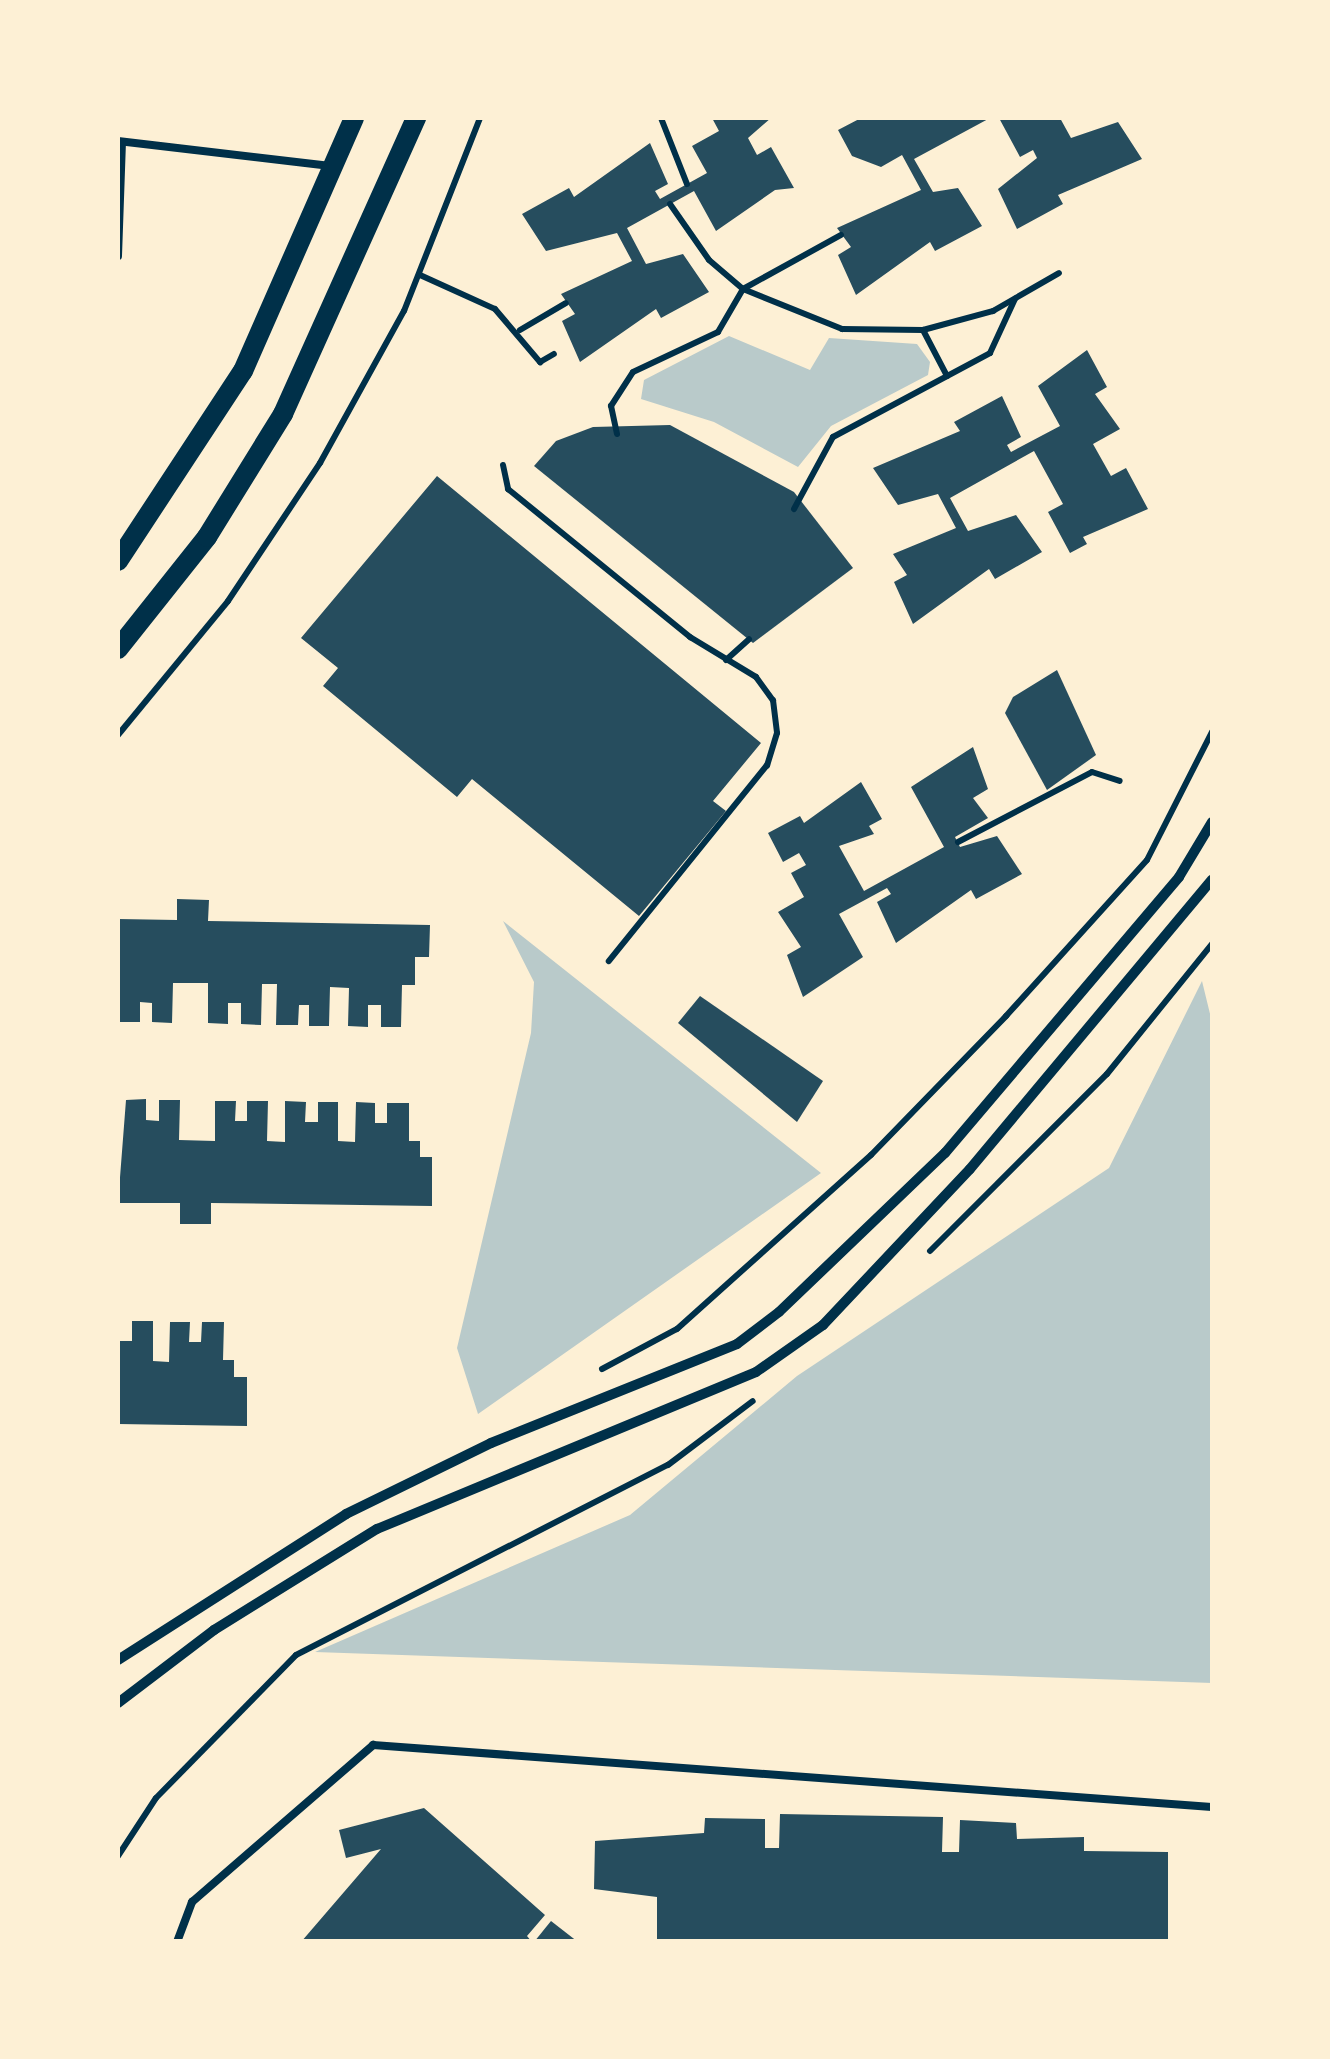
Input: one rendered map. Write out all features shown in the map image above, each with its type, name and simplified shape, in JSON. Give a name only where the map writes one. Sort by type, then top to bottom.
[{"type":"main road","points":[[118,562],[243,370],[336,167],[354,118]]},
{"type":"main road","points":[[118,649],[207,536],[284,414],[416,118]]},
{"type":"street","points":[[118,1660],[346,1514],[491,1443],[737,1344],[779,1312],[945,1153],[1179,877],[1212,822]]},
{"type":"street","points":[[118,1703],[214,1630],[377,1529],[756,1372],[823,1326],[970,1169],[1212,880]]},
{"type":"lane","points":[[118,256],[120,142],[336,167]]},
{"type":"lane","points":[[177,1942],[192,1902],[373,1744],[1212,1806]]},
{"type":"path","points":[[118,735],[228,601],[320,463],[420,275],[480,118]]},
{"type":"path","points":[[661,118],[687,184]]},
{"type":"path","points":[[670,204],[709,260],[744,289],[842,329],[922,330],[1016,298],[1060,273]]},
{"type":"path","points":[[616,434],[611,406],[633,372],[718,332],[744,289],[841,235]]},
{"type":"path","points":[[420,275],[520,330],[540,362],[554,354]]},
{"type":"path","points":[[794,509],[833,437],[990,352],[1016,298]]},
{"type":"path","points":[[520,330],[566,303]]},
{"type":"path","points":[[922,330],[947,376]]},
{"type":"path","points":[[503,465],[508,488],[773,700],[777,733],[767,765],[609,961]]},
{"type":"path","points":[[726,660],[750,639]]},
{"type":"path","points":[[595,1372],[677,1329],[871,1154],[1006,1016],[1147,860],[1212,732]]},
{"type":"path","points":[[958,842],[1092,772],[1120,781]]},
{"type":"shaded area","points":[[729,336],[810,370],[829,338],[917,344],[930,362],[928,375],[831,426],[798,467],[714,422],[641,399],[644,380]]},
{"type":"shaded area","points":[[503,921],[821,1173],[478,1414],[457,1348],[531,1033],[534,982]]},
{"type":"shaded area","points":[[1202,981],[1212,1022],[1212,1683],[315,1652],[630,1515],[797,1376],[1109,1168]]},
{"type":"building","points":[[712,118],[771,118],[748,138],[757,155],[771,147],[794,188],[775,190],[716,231],[694,191],[627,228],[646,264],[683,254],[709,292],[661,318],[656,309],[580,362],[562,321],[575,314],[561,294],[632,261],[617,233],[546,251],[522,214],[569,188],[574,197],[650,143],[668,184],[655,191],[660,199],[707,173],[692,146],[719,131]]},
{"type":"building","points":[[861,118],[990,118],[914,159],[933,192],[958,188],[982,226],[935,251],[930,242],[856,295],[838,255],[851,247],[837,228],[921,190],[902,155],[881,167],[852,156],[838,130]]},
{"type":"building","points":[[999,118],[1060,118],[1071,138],[1118,122],[1142,159],[1058,195],[1063,204],[1017,229],[998,189],[1037,158],[1033,150],[1020,157]]},
{"type":"building","points":[[1087,350],[1107,387],[1095,394],[1120,429],[1093,444],[1111,476],[1126,468],[1148,509],[1083,537],[1087,544],[1070,553],[1048,512],[1063,504],[1034,451],[950,498],[968,531],[1016,515],[1042,552],[995,579],[989,569],[913,624],[894,582],[907,575],[893,554],[956,528],[938,494],[898,505],[873,468],[960,431],[954,422],[1002,396],[1021,437],[1007,445],[1011,452],[1060,426],[1038,386]]},
{"type":"building","points":[[670,425],[794,492],[853,568],[753,643],[534,466],[556,441],[593,427]]},
{"type":"building","points":[[437,476],[761,743],[713,801],[726,811],[639,916],[472,779],[457,797],[323,686],[338,668],[301,638]]},
{"type":"building","points":[[1057,670],[1096,755],[1047,790],[1005,713],[1013,697]]},
{"type":"building","points":[[973,747],[988,789],[973,798],[988,818],[955,837],[960,847],[997,836],[1022,874],[976,899],[971,890],[896,943],[877,902],[891,894],[887,888],[839,914],[863,957],[803,997],[787,955],[801,947],[778,912],[804,897],[791,873],[806,865],[799,853],[783,862],[768,833],[800,816],[804,823],[861,782],[882,819],[869,826],[874,834],[839,846],[864,891],[944,847],[911,787]]},
{"type":"building","points":[[177,899],[209,900],[208,921],[430,925],[429,957],[415,957],[415,985],[402,985],[401,1027],[381,1027],[381,1005],[368,1005],[368,1027],[348,1026],[349,988],[330,987],[329,1026],[309,1026],[309,1005],[299,1005],[298,1025],[276,1025],[277,984],[262,984],[261,1025],[241,1024],[241,1003],[228,1003],[228,1024],[208,1023],[208,983],[173,983],[172,1023],[152,1022],[152,1003],[140,1002],[140,1022],[120,1022],[118,919],[177,920]]},
{"type":"building","points":[[700,996],[823,1081],[797,1122],[678,1023]]},
{"type":"building","points":[[146,1099],[146,1120],[159,1121],[159,1100],[180,1100],[179,1140],[215,1141],[215,1101],[236,1101],[235,1121],[247,1121],[247,1101],[268,1101],[267,1141],[285,1142],[285,1101],[306,1102],[305,1122],[318,1122],[318,1102],[338,1102],[338,1141],[355,1142],[356,1102],[375,1103],[375,1123],[387,1123],[387,1103],[409,1103],[409,1141],[420,1141],[420,1157],[432,1157],[432,1206],[211,1203],[211,1224],[180,1224],[180,1203],[118,1203],[126,1100]]},
{"type":"building","points":[[132,1321],[153,1321],[153,1361],[169,1362],[170,1322],[190,1322],[189,1342],[201,1342],[202,1322],[224,1322],[223,1360],[234,1360],[234,1377],[247,1377],[247,1426],[118,1424],[118,1341],[132,1341]]},
{"type":"building","points":[[424,1808],[545,1915],[527,1936],[532,1942],[301,1942],[381,1849],[346,1858],[339,1830]]},
{"type":"building","points":[[780,1814],[943,1817],[942,1852],[959,1852],[960,1820],[1016,1823],[1017,1839],[1084,1837],[1084,1851],[1168,1852],[1168,1942],[657,1942],[657,1897],[594,1889],[595,1841],[704,1833],[705,1818],[765,1819],[765,1848],[779,1848]]},
{"type":"building","points":[[551,1921],[578,1942],[534,1942]]}]
